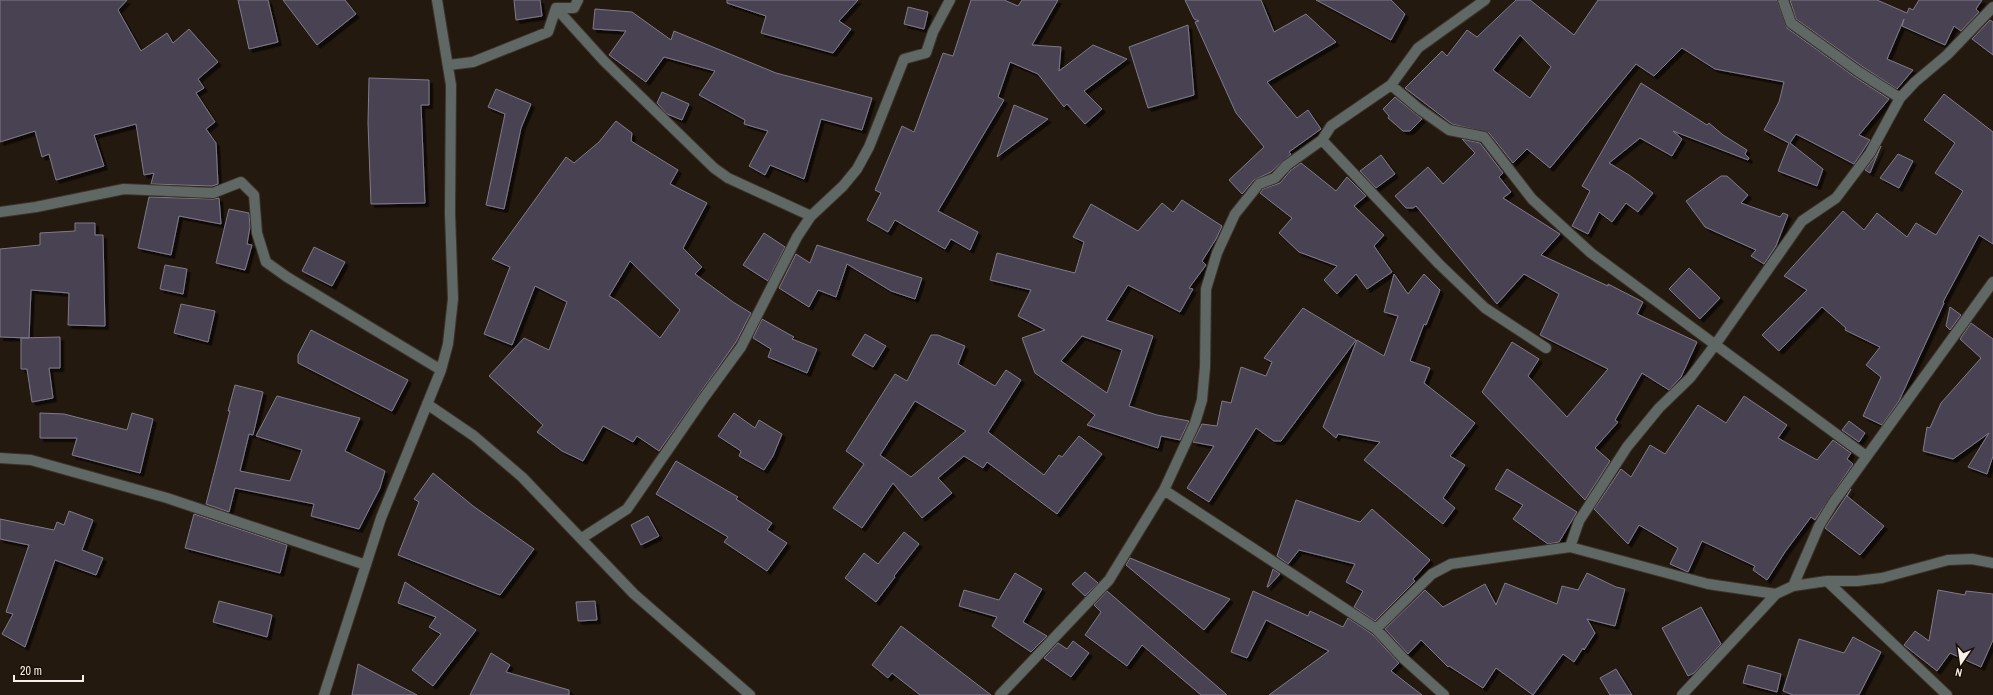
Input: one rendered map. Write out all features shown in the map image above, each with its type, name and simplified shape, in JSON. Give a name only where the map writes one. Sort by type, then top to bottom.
[{"type":"street","points":[[324,695],[381,518],[441,370],[448,344],[452,299],[450,213],[451,85],[449,65],[437,0]]},
{"type":"street","points":[[556,8],[574,8],[578,0]]},
{"type":"street","points":[[582,538],[627,509],[703,399],[742,347],[797,237],[811,216],[857,169],[870,147],[904,59],[926,53],[933,32],[950,0]]},
{"type":"street","points":[[1000,695],[1109,580],[1164,490],[1196,423],[1202,400],[1205,367],[1206,289],[1217,253],[1235,214],[1259,184],[1274,178],[1287,165],[1322,140],[1331,126],[1391,85],[1418,48],[1485,0]]},
{"type":"street","points":[[1783,0],[1791,23],[1859,72],[1900,98]]},
{"type":"street","points":[[1570,547],[1579,521],[1627,447],[1659,408],[1690,378],[1802,221],[1836,198],[1870,153],[1900,98],[1915,82],[1947,55],[1993,7]]},
{"type":"street","points":[[449,65],[473,62],[548,32],[556,8]]},
{"type":"street","points":[[556,8],[604,61],[714,168],[728,178],[811,216]]},
{"type":"street","points":[[1391,85],[1418,108],[1449,130],[1484,137],[1532,199],[1591,253],[1866,456]]},
{"type":"street","points":[[1322,140],[1439,264],[1485,308],[1546,348]]},
{"type":"street","points":[[0,212],[36,207],[124,189],[213,193],[241,182],[254,195],[257,233],[266,262],[287,277],[441,370]]},
{"type":"street","points":[[1793,586],[1820,526],[1833,504],[1866,456],[1993,282]]},
{"type":"street","points":[[427,404],[474,436],[522,477],[634,594],[750,695]]},
{"type":"street","points":[[0,458],[31,460],[160,496],[366,565]]},
{"type":"street","points":[[1164,490],[1376,629],[1404,659],[1444,695]]},
{"type":"street","points":[[1376,629],[1432,574],[1451,564],[1570,547],[1708,584],[1776,594]]},
{"type":"street","points":[[1682,695],[1776,594],[1793,586],[1827,581],[1856,581],[1882,578],[1948,560],[1972,559],[1993,563]]},
{"type":"street","points":[[1827,581],[1947,695]]},
{"type":"building","points":[[0,0],[127,0],[118,10],[141,51],[167,33],[173,43],[189,29],[218,62],[198,79],[204,88],[196,93],[215,122],[206,129],[216,143],[218,184],[212,186],[151,184],[154,173],[144,175],[136,124],[94,135],[104,166],[56,180],[49,154],[42,157],[35,131],[0,142]]},
{"type":"building","points":[[238,0],[268,0],[278,42],[249,49]]},
{"type":"building","points":[[283,0],[345,0],[356,14],[317,45]]},
{"type":"building","points":[[514,0],[540,0],[542,16],[516,20]]},
{"type":"building","points":[[727,0],[858,0],[839,21],[851,29],[833,53],[761,33],[766,16],[727,3]]},
{"type":"building","points":[[971,0],[1004,0],[1018,6],[1022,0],[1058,0],[1032,45],[1061,47],[1059,71],[1093,45],[1127,59],[1084,91],[1102,109],[1085,124],[1067,104],[1064,107],[1038,74],[1010,62],[998,97],[1004,100],[938,211],[978,232],[970,250],[951,239],[945,249],[895,220],[888,232],[867,220],[881,193],[875,190],[902,126],[914,132],[943,53],[953,56]]},
{"type":"building","points":[[1185,0],[1261,0],[1274,32],[1306,14],[1336,42],[1267,82],[1297,118],[1308,110],[1321,129],[1289,152],[1291,154],[1271,172],[1254,180],[1242,194],[1229,180],[1264,147],[1236,113],[1195,22],[1199,21],[1194,19]]},
{"type":"building","points":[[1316,0],[1391,0],[1405,14],[1391,40]]},
{"type":"building","points":[[1516,0],[1530,0],[1574,35],[1598,0],[1777,0],[1787,28],[1855,77],[1889,99],[1859,135],[1870,140],[1854,164],[1796,134],[1790,143],[1823,169],[1817,186],[1778,171],[1789,143],[1764,130],[1779,102],[1784,82],[1715,69],[1682,48],[1654,76],[1636,64],[1550,168],[1527,149],[1513,163],[1489,133],[1452,124],[1405,88],[1442,51],[1447,56],[1467,30],[1477,37]],"holes":[[[1520,35],[1551,67],[1530,98],[1493,70]]]},
{"type":"building","points":[[1790,0],[1877,0],[1907,13],[1909,8],[1913,10],[1919,0],[1982,0],[1976,9],[1979,12],[1961,31],[1954,26],[1945,45],[1902,26],[1904,19],[1887,59],[1913,70],[1897,89],[1863,67],[1796,19]]},
{"type":"building","points":[[908,7],[928,12],[924,29],[904,24]]},
{"type":"building","points":[[595,9],[632,12],[671,40],[674,31],[776,73],[872,98],[862,130],[821,119],[804,179],[770,165],[765,175],[749,166],[768,131],[744,124],[745,120],[699,95],[715,71],[664,57],[646,82],[609,55],[626,31],[593,29]]},
{"type":"building","points":[[1990,20],[1993,22],[1993,55],[1972,39]]},
{"type":"building","points":[[1188,25],[1194,95],[1148,108],[1129,47]]},
{"type":"building","points":[[369,78],[429,80],[429,105],[421,105],[425,203],[371,204],[368,123]]},
{"type":"building","points":[[1641,83],[1707,125],[1709,123],[1723,135],[1747,150],[1745,154],[1749,158],[1748,160],[1673,131],[1682,139],[1672,156],[1640,138],[1609,163],[1629,175],[1653,193],[1638,212],[1626,203],[1612,222],[1599,212],[1588,234],[1572,226],[1590,191],[1582,186]]},
{"type":"building","points":[[496,89],[531,104],[521,128],[504,209],[486,205],[505,114],[488,107]]},
{"type":"building","points":[[662,92],[689,104],[682,120],[667,114],[657,103]]},
{"type":"building","points":[[1944,94],[1993,132],[1993,244],[1979,235],[1943,302],[1944,303],[1899,401],[1882,425],[1863,416],[1881,377],[1866,365],[1880,347],[1845,330],[1846,328],[1822,307],[1779,351],[1762,335],[1807,290],[1784,276],[1843,211],[1864,230],[1877,213],[1907,237],[1916,223],[1936,235],[1963,191],[1935,173],[1955,143],[1924,120]]},
{"type":"building","points":[[1395,97],[1422,119],[1410,131],[1403,131],[1388,118],[1389,116],[1383,109]]},
{"type":"building","points":[[1014,105],[1048,119],[997,157]]},
{"type":"building","points":[[616,121],[632,133],[631,141],[678,170],[670,184],[707,203],[683,248],[702,267],[695,274],[733,302],[751,313],[736,342],[659,451],[637,436],[633,442],[603,426],[583,461],[562,451],[537,432],[543,425],[489,376],[524,338],[549,350],[567,302],[535,286],[512,345],[484,334],[510,267],[492,259],[566,157],[574,163],[599,142]],"holes":[[[630,261],[680,310],[660,338],[618,301],[609,296]]]},
{"type":"building","points":[[1462,139],[1480,143],[1503,173],[1499,177],[1511,192],[1503,198],[1560,234],[1541,255],[1608,286],[1608,284],[1643,302],[1637,314],[1697,342],[1681,377],[1669,390],[1642,373],[1615,420],[1618,422],[1595,448],[1610,461],[1585,500],[1482,392],[1512,342],[1539,359],[1528,376],[1567,417],[1608,369],[1540,335],[1559,294],[1524,274],[1497,304],[1416,206],[1413,208],[1406,208],[1395,196],[1428,167],[1443,184],[1475,153]]},
{"type":"building","points":[[1881,146],[1870,173],[1865,170]]},
{"type":"building","points":[[1898,154],[1913,161],[1899,188],[1880,178]]},
{"type":"building","points":[[1381,155],[1395,174],[1376,188],[1360,171]]},
{"type":"building","points":[[1301,163],[1336,191],[1347,177],[1366,196],[1354,206],[1384,235],[1374,246],[1392,272],[1367,289],[1356,274],[1337,294],[1324,280],[1337,266],[1299,252],[1279,233],[1292,218],[1260,193],[1263,189],[1280,183],[1291,170]]},
{"type":"building","points":[[1721,176],[1727,176],[1748,195],[1741,203],[1780,217],[1783,213],[1788,215],[1776,246],[1764,264],[1751,256],[1756,250],[1705,227],[1686,201]]},
{"type":"building","points":[[149,197],[219,198],[221,224],[179,216],[171,255],[138,248]]},
{"type":"building","points":[[1182,200],[1222,226],[1216,239],[1202,261],[1206,265],[1189,288],[1193,289],[1180,312],[1128,285],[1106,320],[1153,336],[1129,406],[1157,415],[1189,421],[1180,440],[1161,436],[1158,448],[1087,425],[1095,415],[1035,373],[1022,338],[1045,330],[1018,316],[1031,290],[990,280],[997,253],[1075,273],[1084,242],[1073,237],[1091,204],[1138,231],[1162,203],[1173,212]],"holes":[[[1082,336],[1122,350],[1107,393],[1061,361]]]},
{"type":"building","points":[[229,209],[249,213],[250,227],[247,244],[252,245],[245,270],[216,263]]},
{"type":"building","points":[[75,223],[95,223],[95,235],[103,235],[105,326],[68,325],[69,293],[31,290],[29,338],[0,337],[0,249],[40,245],[40,233],[75,231]]},
{"type":"building","points":[[764,233],[785,247],[768,281],[743,265]]},
{"type":"building","points":[[817,245],[922,278],[915,299],[891,291],[847,264],[836,297],[818,290],[809,307],[779,288],[796,254],[810,263]]},
{"type":"building","points":[[314,247],[345,262],[332,286],[302,271]]},
{"type":"building","points":[[165,265],[187,269],[183,294],[160,289]]},
{"type":"building","points":[[1689,268],[1720,298],[1700,319],[1669,289]]},
{"type":"building","points":[[1394,274],[1408,294],[1424,274],[1440,290],[1426,325],[1424,324],[1410,361],[1430,368],[1424,383],[1475,423],[1450,456],[1465,465],[1443,498],[1455,508],[1443,524],[1364,460],[1380,442],[1338,434],[1336,438],[1323,427],[1357,340],[1384,356],[1398,316],[1384,312]]},
{"type":"building","points":[[181,304],[215,311],[208,342],[174,333]]},
{"type":"building","points":[[1950,307],[1961,315],[1950,330],[1946,326]]},
{"type":"building","points":[[1303,308],[1356,340],[1281,441],[1274,441],[1256,428],[1209,502],[1187,488],[1214,446],[1193,442],[1202,424],[1217,426],[1222,401],[1231,403],[1241,367],[1266,376],[1272,362],[1264,358]]},
{"type":"building","points":[[762,319],[794,337],[792,339],[817,349],[807,373],[768,357],[771,349],[753,338]]},
{"type":"building","points":[[1971,323],[1993,339],[1993,456],[1987,474],[1968,467],[1989,433],[1953,459],[1923,451],[1927,427],[1930,428],[1941,403],[1981,358],[1960,339]]},
{"type":"building","points":[[311,330],[408,380],[392,411],[298,363],[298,355]]},
{"type":"building","points":[[865,334],[886,346],[873,367],[852,355]]},
{"type":"building","points":[[931,335],[938,335],[965,346],[958,364],[995,386],[1006,370],[1021,380],[988,432],[1044,475],[1059,455],[1062,457],[1079,436],[1102,454],[1057,514],[987,462],[983,468],[964,456],[938,478],[952,493],[922,518],[893,483],[862,528],[833,508],[864,464],[846,451],[895,374],[907,381]],"holes":[[[915,401],[966,431],[911,477],[880,455]]]},
{"type":"building","points":[[60,337],[60,368],[49,368],[53,398],[32,402],[27,369],[21,369],[21,338]]},
{"type":"building","points":[[235,385],[263,392],[253,435],[249,434],[240,471],[290,481],[302,450],[256,436],[277,396],[360,418],[345,451],[385,471],[380,488],[359,529],[311,516],[314,504],[235,488],[229,512],[206,504],[230,411],[228,411]]},
{"type":"building","points":[[1744,396],[1787,425],[1778,438],[1817,460],[1833,440],[1851,453],[1847,459],[1853,464],[1815,520],[1811,517],[1785,552],[1767,580],[1753,570],[1755,566],[1702,541],[1688,572],[1670,564],[1678,548],[1639,525],[1628,544],[1594,509],[1621,469],[1631,477],[1650,445],[1665,454],[1698,405],[1726,423]]},
{"type":"building","points":[[40,413],[64,414],[127,430],[132,413],[153,419],[140,473],[72,455],[77,438],[40,438]]},
{"type":"building","points":[[734,413],[755,428],[759,420],[782,434],[773,456],[764,470],[739,456],[741,451],[718,436]]},
{"type":"building","points":[[1849,421],[1865,433],[1859,442],[1842,430]]},
{"type":"building","points":[[676,461],[738,497],[736,499],[772,523],[767,530],[787,543],[767,571],[724,542],[728,537],[656,494]]},
{"type":"building","points":[[1507,469],[1577,512],[1559,542],[1548,544],[1513,519],[1523,505],[1495,489]]},
{"type":"building","points":[[433,473],[473,506],[534,549],[500,595],[398,555],[419,502],[414,499]]},
{"type":"building","points":[[1851,489],[1847,496],[1884,526],[1860,555],[1825,528]]},
{"type":"building","points":[[1296,500],[1360,522],[1372,509],[1430,560],[1413,579],[1415,581],[1375,621],[1354,607],[1363,591],[1346,582],[1355,564],[1299,550],[1288,564],[1277,556]]},
{"type":"building","points":[[69,511],[93,520],[82,550],[103,558],[96,575],[55,560],[25,647],[2,634],[13,614],[6,612],[29,545],[0,539],[0,519],[54,530],[57,522],[64,525]]},
{"type":"building","points":[[194,514],[287,545],[280,573],[185,548]]},
{"type":"building","points":[[648,516],[659,536],[641,545],[631,525]]},
{"type":"building","points":[[904,532],[919,544],[876,602],[845,578],[864,553],[878,564]]},
{"type":"building","points":[[1130,558],[1230,599],[1204,630],[1126,565]]},
{"type":"building","points":[[1273,569],[1280,574],[1267,587]]},
{"type":"building","points":[[1085,572],[1098,583],[1085,596],[1072,584]]},
{"type":"building","points":[[1015,573],[1042,589],[1023,622],[1047,636],[1031,652],[992,626],[997,617],[959,606],[964,590],[999,600]]},
{"type":"building","points":[[1587,573],[1616,587],[1625,589],[1615,626],[1587,619],[1595,633],[1584,650],[1583,648],[1574,662],[1563,654],[1533,695],[1496,668],[1483,688],[1449,666],[1448,667],[1421,640],[1408,654],[1385,629],[1425,590],[1443,607],[1485,584],[1496,605],[1505,583],[1557,604],[1562,586],[1578,590]]},
{"type":"building","points":[[405,582],[476,630],[433,686],[412,670],[441,634],[429,627],[436,617],[398,603]]},
{"type":"building","points":[[1938,590],[1965,595],[1966,591],[1993,594],[1993,640],[1981,667],[1950,653],[1937,671],[1904,645],[1915,631],[1929,641]]},
{"type":"building","points":[[1107,591],[1227,695],[1201,695],[1142,645],[1127,666],[1085,635],[1101,612],[1094,605]]},
{"type":"building","points":[[1253,591],[1308,616],[1310,611],[1343,627],[1348,618],[1372,634],[1399,663],[1391,671],[1422,695],[1269,695],[1329,651],[1266,620],[1247,658],[1231,652]]},
{"type":"building","points":[[219,601],[272,615],[267,637],[213,622]]},
{"type":"building","points":[[595,601],[597,620],[578,621],[576,602]]},
{"type":"building","points":[[1701,607],[1721,644],[1694,673],[1688,676],[1662,628]]},
{"type":"building","points":[[901,626],[991,695],[920,695],[892,673],[888,678],[872,665]]},
{"type":"building","points":[[1853,637],[1881,652],[1859,695],[1793,695],[1783,691],[1799,639],[1844,653]]},
{"type":"building","points":[[1073,641],[1089,653],[1071,677],[1044,658],[1058,643],[1067,649]]},
{"type":"building","points":[[491,653],[510,665],[506,672],[569,690],[569,695],[470,695]]},
{"type":"building","points":[[358,664],[417,695],[352,695]]},
{"type":"building","points":[[1748,665],[1781,674],[1777,692],[1743,683]]},
{"type":"building","points":[[1616,669],[1632,695],[1610,695],[1600,678]]}]
